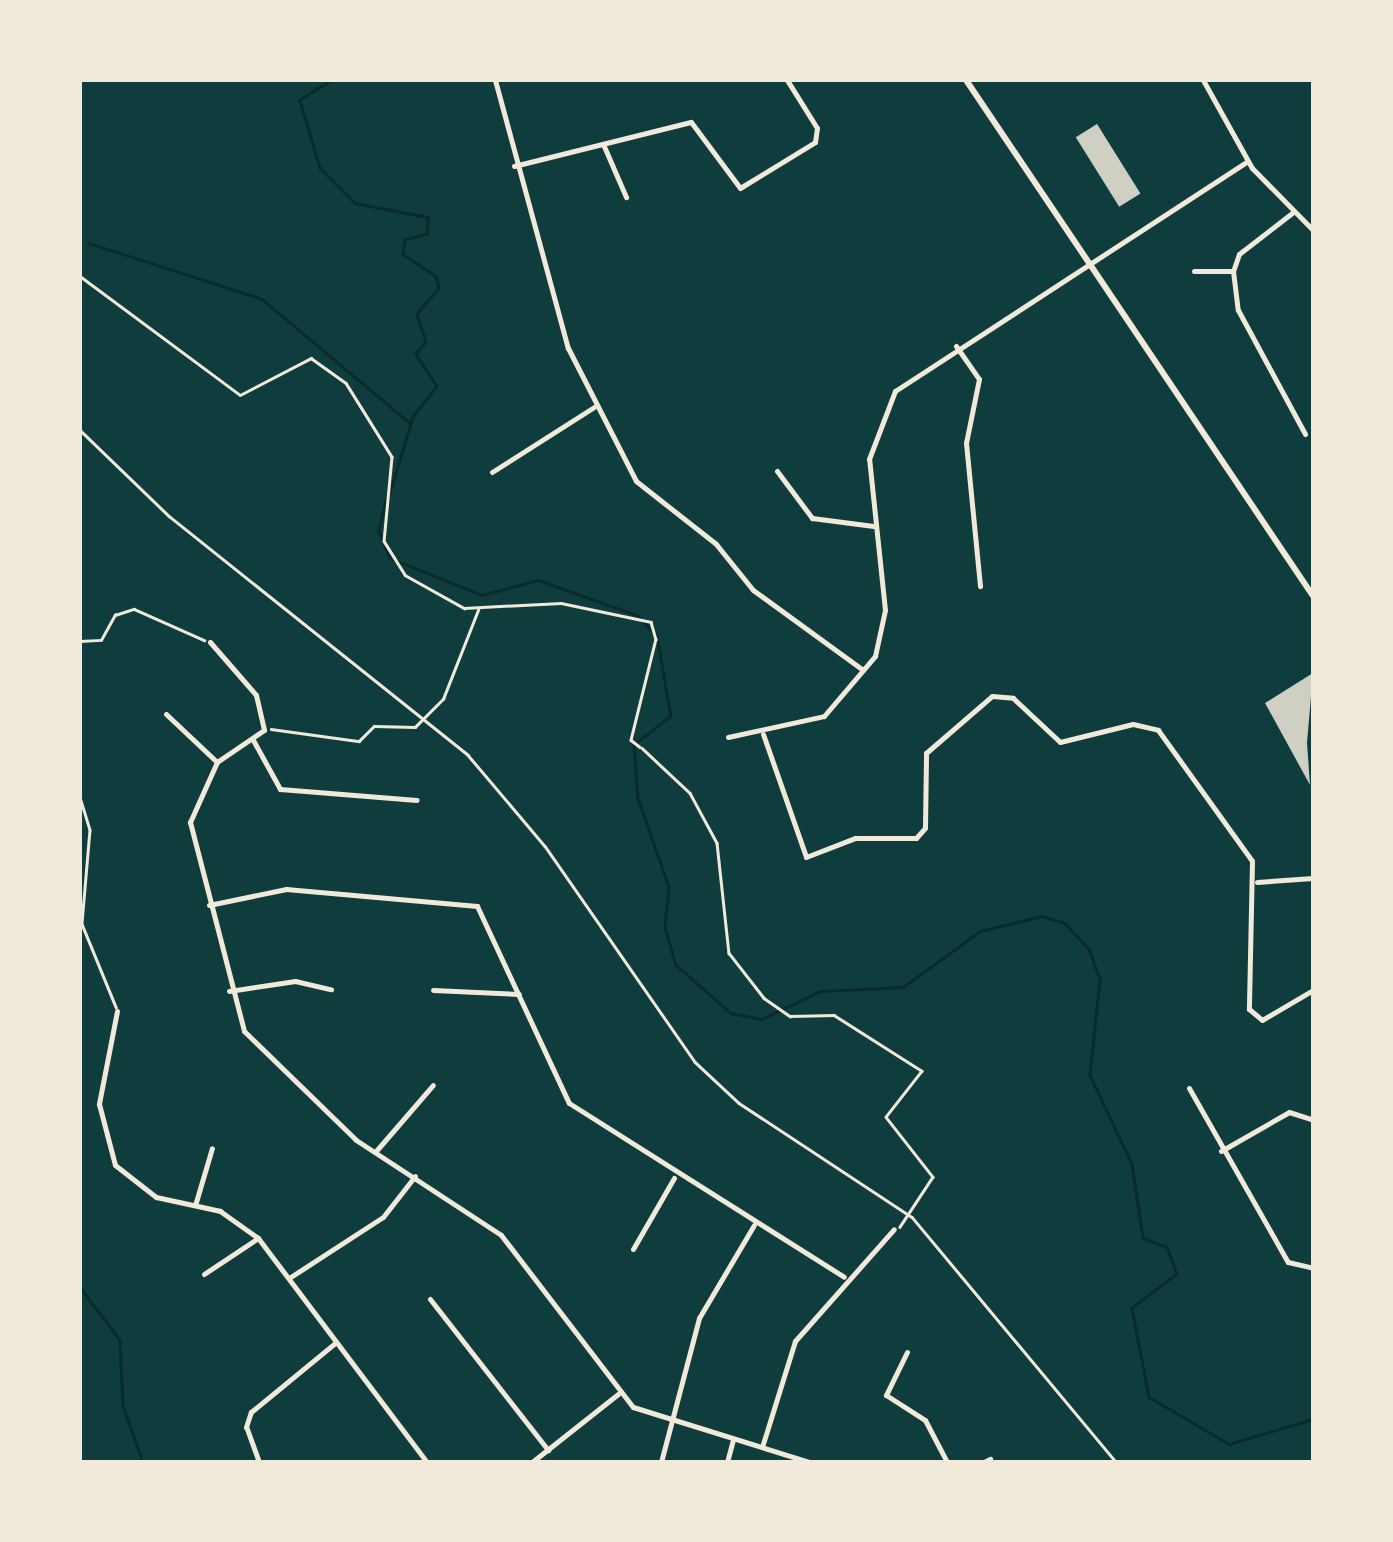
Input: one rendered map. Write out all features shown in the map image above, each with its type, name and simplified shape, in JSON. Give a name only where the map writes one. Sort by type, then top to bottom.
[{"type":"main road","points":[[966,80],[1086,264],[1313,596]]},
{"type":"street","points":[[495,80],[514,166],[594,407],[659,506],[716,544],[788,620],[863,670]]},
{"type":"street","points":[[514,166],[691,122],[733,181],[748,185],[818,135],[788,80]]},
{"type":"street","points":[[1204,80],[1248,161],[1292,213],[1313,230]]},
{"type":"street","points":[[603,144],[626,197]]},
{"type":"street","points":[[728,737],[763,734],[824,716],[863,670],[885,610],[875,526],[872,431],[895,391],[956,346],[1248,161]]},
{"type":"street","points":[[1292,213],[1239,254],[1233,271],[1238,310],[1305,434]]},
{"type":"street","points":[[1194,272],[1233,271]]},
{"type":"street","points":[[956,346],[978,379],[966,443],[980,586]]},
{"type":"street","points":[[492,472],[594,407]]},
{"type":"street","points":[[777,470],[824,525],[875,526]]},
{"type":"street","points":[[210,642],[256,695],[264,730],[217,762],[190,822],[229,991],[244,1032],[376,1151],[501,1235],[618,1394],[672,1424],[810,1462]]},
{"type":"street","points":[[763,734],[806,856],[856,838],[916,838],[925,828],[926,753],[992,696],[1013,698],[1060,742],[1145,724],[1170,737],[1258,882],[1254,1016],[1262,1020],[1313,990]]},
{"type":"street","points":[[166,714],[217,762]]},
{"type":"street","points":[[256,739],[280,788],[417,800]]},
{"type":"street","points":[[1258,882],[1313,878]]},
{"type":"street","points":[[208,905],[286,890],[465,902],[486,914],[569,1103],[675,1177],[844,1276]]},
{"type":"street","points":[[229,991],[294,980],[331,989]]},
{"type":"street","points":[[433,990],[518,994]]},
{"type":"street","points":[[117,1010],[98,1104],[102,1138],[133,1184],[196,1203],[258,1238],[427,1462]]},
{"type":"street","points":[[376,1151],[432,1085]]},
{"type":"street","points":[[1189,1088],[1221,1151],[1288,1262],[1313,1268]]},
{"type":"street","points":[[1221,1151],[1288,1112],[1313,1120]]},
{"type":"street","points":[[196,1203],[212,1148]]},
{"type":"street","points":[[288,1278],[374,1224],[415,1176]]},
{"type":"street","points":[[633,1249],[675,1177]]},
{"type":"street","points":[[661,1462],[699,1318],[754,1225]]},
{"type":"street","points":[[762,1447],[795,1341],[844,1276],[894,1229]]},
{"type":"street","points":[[204,1274],[258,1238]]},
{"type":"street","points":[[430,1299],[548,1450]]},
{"type":"street","points":[[260,1462],[246,1427],[251,1412],[336,1343]]},
{"type":"street","points":[[907,1352],[886,1396],[925,1420],[947,1462]]},
{"type":"street","points":[[532,1462],[618,1394]]},
{"type":"street","points":[[727,1462],[733,1439]]},
{"type":"path","points":[[80,276],[240,395],[263,391],[303,360],[327,365],[392,457],[390,558],[454,604],[561,604],[651,622],[656,639],[631,740],[690,794],[717,842],[729,954],[764,998],[790,1016],[834,1015],[922,1071],[886,1117],[932,1177],[912,1217],[894,1229]]},
{"type":"path","points":[[80,430],[169,516],[427,717],[512,801],[695,1062],[739,1103],[912,1217],[1116,1462]]},
{"type":"path","points":[[264,730],[359,742],[374,726],[415,726],[427,717],[466,654],[479,606]]},
{"type":"path","points":[[80,641],[101,640],[115,615],[134,609],[210,642]]},
{"type":"path","points":[[80,798],[90,830],[82,924],[117,1010]]},
{"type":"building","points":[[1097,124],[1140,194],[1119,207],[1076,137]]},
{"type":"building","points":[[1313,673],[1307,743],[1310,785],[1265,703]]},
{"type":"waterway","points":[[332,80],[300,100],[320,168],[355,203],[428,217],[427,234],[405,240],[403,254],[436,276],[439,288],[417,314],[426,342],[416,354],[437,386],[413,417],[390,493]]},
{"type":"waterway","points":[[1313,115],[1313,146]]},
{"type":"waterway","points":[[89,243],[262,299],[411,424]]},
{"type":"waterway","points":[[386,500],[379,531],[390,558],[482,595],[538,580],[637,615],[657,636],[671,716],[634,745],[638,798],[669,887],[665,927],[676,965],[731,1013],[762,1019],[820,991],[903,987],[980,931],[1042,916],[1065,923],[1089,949],[1100,980],[1090,1075],[1132,1164],[1143,1238],[1167,1247],[1177,1274],[1132,1308],[1149,1397],[1229,1444],[1313,1419]]},
{"type":"waterway","points":[[80,1287],[120,1340],[123,1406],[143,1462]]}]
